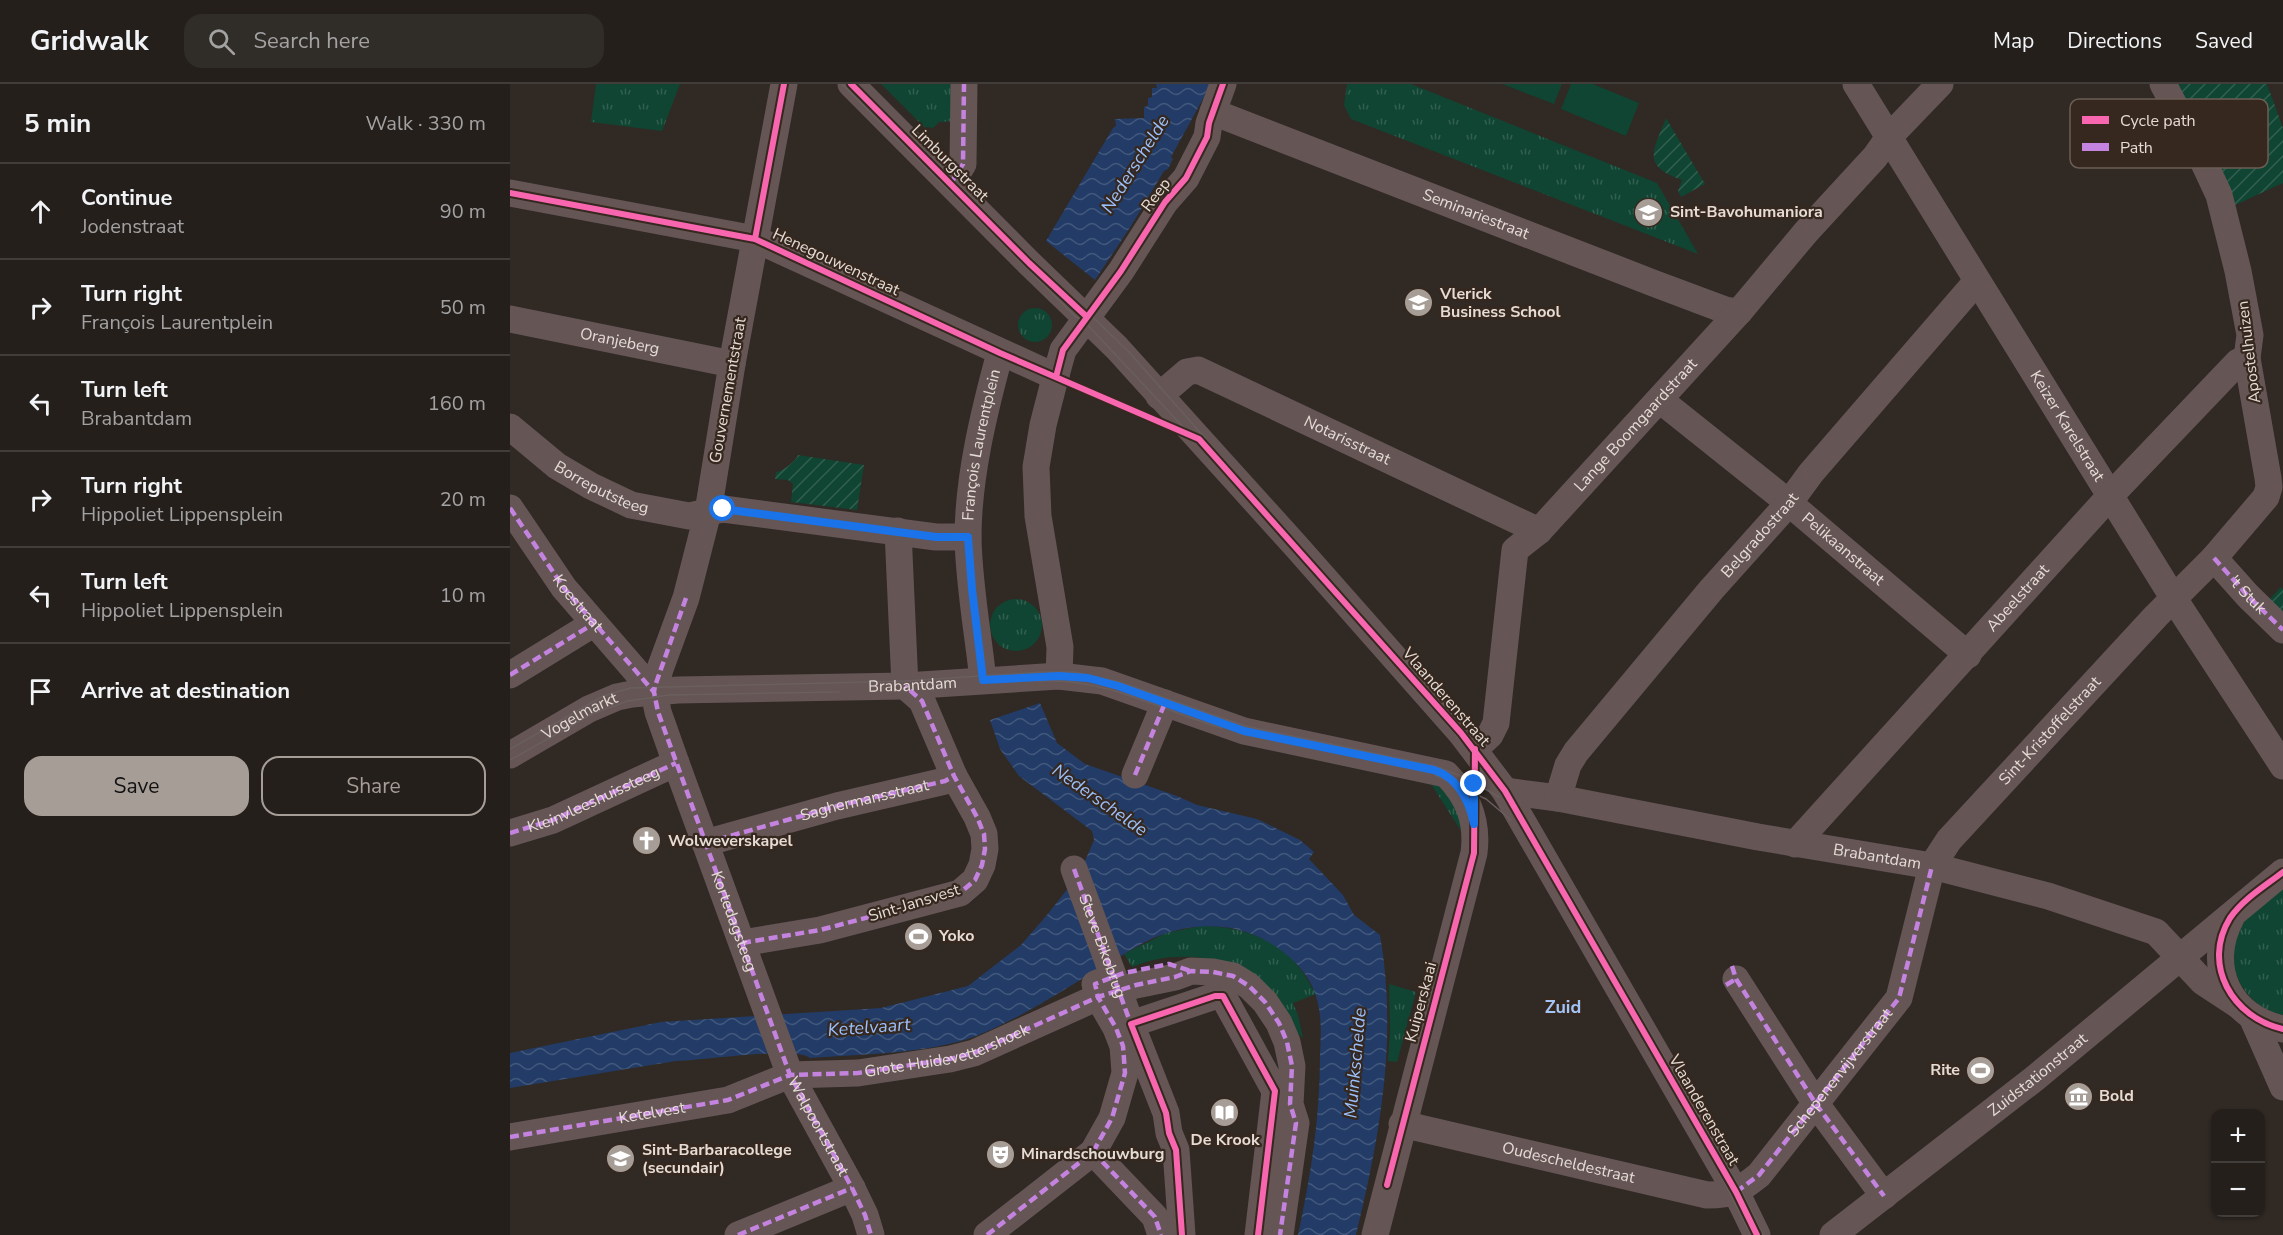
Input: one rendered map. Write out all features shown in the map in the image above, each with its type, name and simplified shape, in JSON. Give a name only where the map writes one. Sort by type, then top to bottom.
[{"type":"street","name":"Gouvernementstraat","points":[[654,692],[686,598],[708,512],[732,364],[784,84]]},
{"type":"street","name":"Limburgstraat","points":[[850,84],[1029,263],[1084,312]]},
{"type":"street","points":[[951,183],[963,164],[964,84]]},
{"type":"street","name":"Reep","points":[[1058,371],[1063,351],[1084,312],[1121,271],[1165,202],[1186,178],[1207,137],[1223,84]]},
{"type":"street","name":"Keizer Karelstraat","points":[[1856,84],[2174,599],[2283,766]]},
{"type":"street","name":"Lange Boomgaardstraat","points":[[1475,749],[1490,735],[1496,723],[1515,550],[1539,531],[1660,400],[1739,312],[1806,232],[1875,157],[1889,137],[1940,84]]},
{"type":"street","name":"Apostelhuizen","points":[[2163,84],[2171,99]]},
{"type":"street","name":"Seminariestraat","points":[[1213,112],[1653,283],[1725,310],[1739,312]]},
{"type":"street","name":"Apostelhuizen","points":[[2174,599],[2214,558],[2266,497],[2269,487],[2247,358],[2250,335],[2238,271],[2219,195],[2205,168]]},
{"type":"street","name":"Henegouwenstraat","points":[[510,194],[755,239],[1000,353],[1058,371]]},
{"type":"street","name":"Belgradostraat","points":[[1558,798],[1568,765],[1576,752],[1711,590],[1789,503],[1811,473],[1977,281]]},
{"type":"street","name":"Vlaanderenstraat","points":[[1084,312],[1303,554],[1475,749],[1505,791],[1736,1192],[1757,1235]]},
{"type":"street","name":"Oranjeberg","points":[[510,319],[732,364]]},
{"type":"street","points":[[1059,676],[1060,647],[1038,516],[1036,467],[1043,425],[1058,371],[1072,352],[1086,346],[1106,344],[1117,348]]},
{"type":"street","name":"François Laurentplein","points":[[983,680],[968,537],[975,456],[1000,353]]},
{"type":"street","name":"Abeelstraat","points":[[1795,844],[2110,496],[2238,362],[2247,358]]},
{"type":"street","name":"Notarisstraat","points":[[1159,396],[1187,372],[1198,370],[1539,531]]},
{"type":"street","name":"Pelikaanstraat","points":[[1660,400],[1789,503],[1968,655]]},
{"type":"street","name":"Borreputsteeg","points":[[510,427],[557,466],[631,505],[688,516],[723,509],[936,537],[968,537]]},
{"type":"street","name":"Koestraat","points":[[510,508],[545,563],[593,624],[654,692]]},
{"type":"street","points":[[898,531],[905,686]]},
{"type":"street","name":"'t Stuk","points":[[2214,558],[2283,630]]},
{"type":"street","name":"Sint-Kristoffelstraat","points":[[1932,866],[1949,840],[2174,599]]},
{"type":"street","points":[[510,675],[593,624]]},
{"type":"street","name":"Brabantdam","points":[[654,692],[905,686],[1059,676],[1102,681],[1224,725],[1274,738],[1446,774]]},
{"type":"street","name":"Sint-Jansvest","points":[[742,943],[820,930],[960,893],[975,879],[982,865],[985,849],[984,834],[954,776],[922,701],[905,686]]},
{"type":"street","name":"Vogelmarkt","points":[[510,755],[605,702],[625,695],[654,692]]},
{"type":"street","name":"Kortedagsteeg","points":[[654,692],[658,712],[676,763],[770,1014]]},
{"type":"street","points":[[1135,775],[1165,703]]},
{"type":"street","name":"Kleinvleeshuissteeg","points":[[510,833],[553,820],[676,763]]},
{"type":"street","name":"Kuiperskaai","points":[[1375,1235],[1474,853],[1474,824],[1464,794],[1446,774]]},
{"type":"street","name":"Saghermansstraat","points":[[705,843],[837,806],[945,781],[954,776]]},
{"type":"street","name":"Brabantdam","points":[[1505,791],[1558,798],[1795,844],[1932,866],[2048,896],[2156,932],[2181,959]]},
{"type":"street","name":"Schepenenvijverstraat","points":[[1736,1192],[1759,1175],[1899,998],[1932,866]]},
{"type":"street","name":"Steve Bikobrug","points":[[1074,869],[1166,1113],[1168,1142],[1176,1150],[1182,1235]]},
{"type":"street","name":"Zuidstationstraat","points":[[1833,1235],[2034,1079],[2283,872]]},
{"type":"street","points":[[2231,917],[2223,932],[2220,970],[2228,989],[2245,1011],[2283,1087]]},
{"type":"street","points":[[2181,959],[2203,982],[2245,1011],[2268,1026],[2283,1029]]},
{"type":"street","name":"Grote Huidevettershoek","points":[[787,1066],[858,1073],[950,1059],[983,1049],[1098,997],[1191,971],[1233,976],[1249,986],[1265,1002],[1279,1023],[1287,1042],[1292,1066],[1290,1104],[1296,1123],[1280,1235]]},
{"type":"street","points":[[1736,979],[1816,1104],[1884,1196]]},
{"type":"street","points":[[1131,1024],[1215,996],[1222,996],[1275,1091],[1258,1235]]},
{"type":"street","points":[[987,1235],[1092,1152],[1112,1118],[1125,1074],[1123,1046],[1116,1028],[1098,997]]},
{"type":"street","name":"Walpoortstraat","points":[[770,1014],[787,1066],[852,1188],[865,1215],[871,1235]]},
{"type":"street","name":"Ketelvest","points":[[510,1137],[728,1100],[787,1066]]},
{"type":"street","name":"Oudescheldestraat","points":[[1402,1124],[1707,1195],[1736,1192]]},
{"type":"street","points":[[1092,1152],[1155,1217],[1161,1235]]},
{"type":"street","points":[[738,1235],[852,1188]]},
{"type":"green space","points":[[596,84],[680,84],[662,131],[591,122]]},
{"type":"green space","points":[[881,84],[956,84],[955,121],[939,122],[933,128],[925,128]]},
{"type":"green space","points":[[1347,84],[1411,84],[1657,183],[1698,254],[1351,119],[1344,105]]},
{"type":"green space","points":[[1502,84],[1562,84],[1554,104]]},
{"type":"green space","points":[[1571,84],[1593,84],[1639,103],[1626,136],[1561,109]]},
{"type":"green space","points":[[2177,84],[2267,84],[2283,128],[2283,183],[2233,206],[2216,168],[2268,168],[2268,99],[2184,99]]},
{"type":"green space","points":[[1666,118],[1705,184],[1681,197],[1678,191],[1682,180],[1669,175],[1655,163],[1655,148]]},
{"type":"green space","points":[[1035,308],[1047,313],[1052,325],[1047,337],[1035,342],[1023,337],[1018,325],[1023,313]]},
{"type":"green space","points":[[798,455],[864,465],[857,510],[791,502],[793,484],[788,480],[775,479],[776,472],[788,466]]},
{"type":"green space","points":[[2281,587],[2283,589],[2283,617],[2267,602]]},
{"type":"green space","points":[[1011,599],[1021,599],[1031,603],[1038,610],[1042,625],[1038,640],[1031,647],[1021,651],[1011,651],[1001,647],[994,640],[990,630],[990,620],[994,610],[1001,603]]},
{"type":"green space","points":[[1434,783],[1453,798],[1463,834],[1431,784]]},
{"type":"green space","points":[[2283,889],[2283,1015],[2269,1011],[2247,993],[2234,968],[2233,954],[2235,940],[2245,920],[2260,905]]},
{"type":"green space","points":[[1201,926],[1228,928],[1254,935],[1289,956],[1316,994],[1293,1003],[1303,1038],[1204,958],[1167,958],[1132,967],[1124,954],[1166,933]]},
{"type":"green space","points":[[1389,984],[1416,992],[1397,1062],[1388,1061]]},
{"type":"water","name":"Nederschelde","points":[[1156,84],[1209,84],[1171,157],[1173,159],[1168,169],[1164,171],[1095,280],[1046,241],[1116,126],[1115,119],[1144,118],[1144,107],[1148,106],[1148,98],[1152,97],[1152,88],[1157,88]]},
{"type":"water","points":[[1040,703],[1057,743],[1085,764],[1197,805],[1257,819],[1300,840],[1314,852],[1309,859],[1343,895],[1354,915],[1380,935],[1385,973],[1387,1049],[1379,1123],[1356,1235],[1298,1235],[1311,1168],[1320,1078],[1321,1025],[1316,996],[1301,969],[1279,948],[1249,933],[1225,927],[1200,926],[1176,930],[1157,937],[1137,946],[1011,1020],[957,1042],[916,1050],[810,1058],[786,1053],[676,1061],[510,1088],[510,1053],[661,1022],[881,1008],[968,986],[1021,945],[1047,915],[1082,868],[1094,840],[1092,831],[1019,776],[1000,749],[990,720]]},
{"type":"tram line","points":[[842,84],[1076,317],[1084,321],[1216,462],[1471,752],[1499,790],[1530,843],[1718,1170],[1751,1235]]},
{"type":"tram line","points":[[857,84],[1031,258],[1129,352],[1205,438]]},
{"type":"tram line","points":[[510,749],[603,696],[631,688],[905,681],[1074,672],[1119,682],[1245,726],[1435,766],[1466,778],[1499,797]]},
{"type":"tram line","points":[[1039,681],[1063,681],[1109,689],[1221,728]]},
{"type":"tram line","points":[[510,760],[592,714],[628,701],[669,695],[839,692]]},
{"type":"tram line","points":[[1435,775],[1486,799],[1511,820]]},
{"type":"tram line","points":[[1498,775],[1535,833],[1741,1190],[1763,1235]]},
{"type":"marked path","points":[[951,183],[963,164],[964,84]]},
{"type":"marked path","points":[[510,508],[564,588],[654,692]]},
{"type":"marked path","points":[[2214,558],[2283,630]]},
{"type":"marked path","points":[[686,598],[655,686],[658,712],[790,1075],[852,1188],[865,1215],[871,1235]]},
{"type":"marked path","points":[[510,675],[593,624]]},
{"type":"marked path","points":[[742,943],[820,930],[960,893],[975,880],[982,865],[985,849],[984,834],[954,776],[922,701],[905,686]]},
{"type":"marked path","points":[[1135,775],[1165,703]]},
{"type":"marked path","points":[[510,833],[553,820],[676,763]]},
{"type":"marked path","points":[[705,843],[837,806],[945,781],[954,776]]},
{"type":"marked path","points":[[1736,1192],[1759,1175],[1899,998],[1932,866]]},
{"type":"marked path","points":[[1074,869],[1132,1027]]},
{"type":"marked path","points":[[987,1235],[1093,1152],[1112,1118],[1125,1073],[1123,1046],[1116,1028],[1098,997],[1095,984],[1124,973],[1169,964],[1191,971]]},
{"type":"marked path","points":[[1732,966],[1736,979],[1816,1104],[1884,1196]]},
{"type":"marked path","points":[[510,1137],[728,1100],[790,1075],[858,1073],[950,1059],[974,1053],[1098,997],[1191,971],[1213,972],[1233,976],[1249,986],[1265,1002],[1279,1023],[1287,1042],[1292,1066],[1290,1104],[1296,1123],[1280,1235]]},
{"type":"marked path","points":[[1726,985],[1736,979]]},
{"type":"marked path","points":[[1093,1152],[1155,1217],[1161,1235]]},
{"type":"marked path","points":[[738,1235],[852,1188]]},
{"type":"cycle path","points":[[755,239],[784,84]]},
{"type":"cycle path","points":[[851,84],[1029,263],[1087,317]]},
{"type":"cycle path","points":[[1056,377],[1063,350],[1121,271],[1165,202],[1186,178],[1207,137],[1209,123],[1223,84]]},
{"type":"cycle path","points":[[510,193],[755,239],[1000,353],[1199,439],[1461,733],[1505,791],[1736,1192],[1757,1235]]},
{"type":"cycle path","points":[[1387,1185],[1474,853],[1475,749]]},
{"type":"cycle path","points":[[2283,872],[2235,911],[2222,936],[2219,954],[2221,971],[2227,987],[2237,1001],[2250,1014],[2265,1023],[2283,1029]]},
{"type":"cycle path","points":[[1182,1235],[1176,1150],[1169,1133],[1166,1113],[1131,1024],[1215,996],[1223,996],[1275,1091],[1258,1235]]},
{"type":"place","name":"Sint-Bavohumaniora","points":[[1649,212]]},
{"type":"place","name":"Vlerick Business School","points":[[1419,303]]},
{"type":"place","name":"Wolweverskapel","points":[[647,841]]},
{"type":"place","name":"Yoko","points":[[918,936]]},
{"type":"place","name":"Rite","points":[[1981,1070]]},
{"type":"place","name":"Bold","points":[[2078,1096]]},
{"type":"place","name":"De Krook","points":[[1225,1112]]},
{"type":"place","name":"Minardschouwburg","points":[[1000,1154]]},
{"type":"place","name":"Sint-Barbaracollege (secundair)","points":[[621,1159]]},
{"type":"district","name":"Zuid","points":[[1563,1007]]},
{"type":"route","points":[[723,509],[936,537],[968,537],[983,680],[1043,676],[1088,678],[1118,686],[1244,731],[1434,770],[1446,774],[1464,794],[1472,811],[1474,824],[1474,784]]},
{"type":"water label","name":"Ketelvaart","points":[[869,1027]]},
{"type":"water label","name":"Muinkschelde","points":[[1355,1063]]}]
